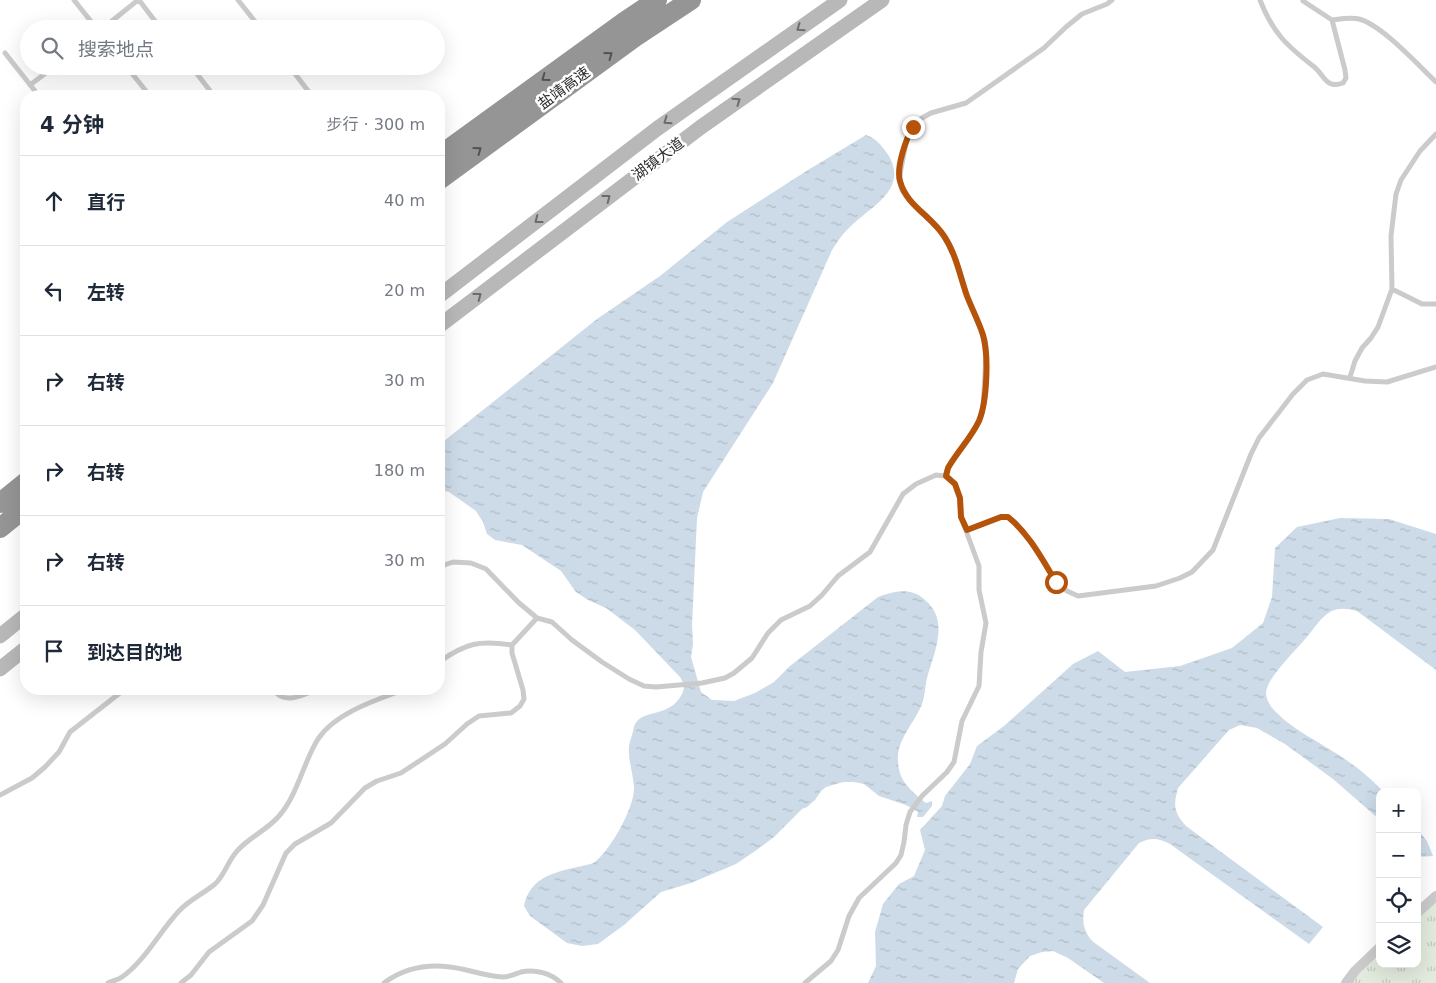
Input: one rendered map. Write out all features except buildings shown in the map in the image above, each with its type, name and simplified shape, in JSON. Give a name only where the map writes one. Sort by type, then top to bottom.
[{"type":"highway","name":"盐靖高速","points":[[445,152],[657,0]]},
{"type":"highway","name":"盐靖高速","points":[[445,176],[635,37],[691,0]]},
{"type":"highway","points":[[0,503],[20,487]]},
{"type":"highway","points":[[0,528],[20,512]]},
{"type":"main road","name":"湖镇大道","points":[[445,291],[658,128],[840,0]]},
{"type":"main road","name":"湖镇大道","points":[[445,321],[701,127],[882,0]]},
{"type":"main road","points":[[0,636],[20,620]]},
{"type":"main road","points":[[0,669],[20,653]]},
{"type":"street","points":[[1421,909],[1436,896]]},
{"type":"street","points":[[1346,983],[1355,971],[1376,951]]},
{"type":"lane","points":[[74,0],[90,20]]},
{"type":"lane","points":[[113,20],[138,0],[154,20]]},
{"type":"lane","points":[[238,0],[253,20]]},
{"type":"lane","points":[[946,476],[948,468],[979,421],[983,407],[986,357],[983,335],[967,296],[956,260],[944,236],[928,217],[909,200],[902,190],[899,178],[907,138],[913,127],[922,118],[931,113],[966,102],[1044,48],[1066,26],[1082,14],[1107,4],[1112,0]]},
{"type":"lane","points":[[1260,0],[1267,18],[1286,44],[1314,67],[1328,82],[1336,85],[1343,83],[1346,78],[1345,70],[1332,20],[1303,0]]},
{"type":"lane","points":[[1332,20],[1358,19],[1372,24],[1388,36],[1436,82]]},
{"type":"lane","points":[[5,53],[20,72]]},
{"type":"lane","points":[[22,75],[34,90]]},
{"type":"lane","points":[[30,85],[43,75]]},
{"type":"lane","points":[[133,75],[145,90]]},
{"type":"lane","points":[[198,75],[209,90]]},
{"type":"lane","points":[[296,75],[307,90]]},
{"type":"lane","points":[[1350,377],[1362,348],[1378,327],[1392,289],[1391,236],[1396,194],[1409,165],[1436,134]]},
{"type":"lane","points":[[1392,289],[1422,304],[1436,304]]},
{"type":"lane","points":[[967,530],[1001,517],[1008,517],[1016,523],[1032,544],[1056,582],[1067,591],[1078,596],[1156,586],[1180,578],[1192,572],[1214,550],[1259,438],[1293,394],[1307,380],[1324,374],[1365,381],[1387,382],[1436,367]]},
{"type":"lane","points":[[445,565],[453,562],[471,563],[486,569],[518,602],[537,618],[552,622],[572,640],[629,679],[644,686],[656,688],[702,683],[725,678],[734,673],[752,658],[768,633],[781,620],[810,606],[838,576],[870,552],[877,542],[892,510],[903,494],[916,484],[936,475],[946,476],[955,484],[960,498],[961,517],[979,566],[980,590],[986,623],[981,652],[979,686],[962,721],[954,762],[947,772],[922,796],[910,812],[906,825],[903,849],[896,864],[859,898],[849,916],[838,950],[831,961],[805,983]]},
{"type":"lane","points":[[181,983],[191,975],[209,952],[252,921],[263,905],[286,853],[295,844],[331,823],[365,788],[377,781],[401,773],[445,744],[479,716],[511,713],[520,706],[524,699],[523,690],[512,653],[512,645],[537,618]]},
{"type":"lane","points":[[445,658],[474,643],[491,642],[512,645]]},
{"type":"lane","points":[[0,794],[39,773],[59,752],[70,732],[117,695]]},
{"type":"lane","points":[[278,695],[290,699],[301,695]]},
{"type":"lane","points":[[108,983],[121,978],[134,966],[178,912],[192,899],[214,884],[222,875],[232,856],[278,817],[290,800],[319,738],[332,725],[354,709],[390,695]]},
{"type":"lane","points":[[384,983],[392,977],[429,965],[505,977],[523,972],[544,973],[561,983]]},
{"type":"green space","points":[[1436,903],[1436,983],[1350,983],[1376,958],[1376,968],[1421,968],[1421,916]]},
{"type":"water","points":[[866,135],[882,146],[889,156],[894,168],[894,178],[891,188],[885,196],[845,231],[832,250],[773,383],[703,492],[697,518],[691,657],[701,692],[712,700],[734,701],[755,693],[774,682],[790,666],[878,597],[902,591],[920,596],[933,608],[937,617],[938,637],[923,701],[901,742],[898,764],[905,783],[926,803],[932,801],[932,806],[923,817],[917,817],[918,812],[906,805],[879,796],[864,784],[843,782],[826,787],[815,800],[802,809],[774,837],[736,864],[691,883],[661,892],[624,925],[598,944],[582,946],[567,943],[530,916],[524,906],[527,896],[538,882],[554,873],[593,863],[615,838],[631,805],[633,795],[634,787],[629,744],[634,727],[642,717],[670,707],[677,702],[683,692],[683,683],[680,677],[635,630],[606,608],[576,592],[561,571],[522,545],[495,540],[487,534],[483,522],[476,511],[445,491],[445,440],[597,319],[660,276],[727,222]]},
{"type":"water","points":[[1340,518],[1389,519],[1436,534],[1436,670],[1357,611],[1339,609],[1327,614],[1322,619],[1282,665],[1267,687],[1267,700],[1282,718],[1353,765],[1380,788],[1376,788],[1376,817],[1333,779],[1285,744],[1257,728],[1240,725],[1229,730],[1178,788],[1175,799],[1176,809],[1186,826],[1323,927],[1309,944],[1170,844],[1162,840],[1151,839],[1139,843],[1084,910],[1083,919],[1085,930],[1092,941],[1150,983],[1104,983],[1068,958],[1053,951],[1030,956],[1018,969],[1014,983],[868,983],[876,966],[875,932],[883,904],[899,884],[914,876],[925,850],[920,830],[942,806],[945,796],[970,764],[977,746],[1004,726],[1073,664],[1098,651],[1125,672],[1180,666],[1232,648],[1263,623],[1272,597],[1275,548],[1297,527]]},
{"type":"water","points":[[1421,834],[1427,841],[1433,856],[1421,857]]},
{"type":"route","points":[[913,127],[907,138],[902,155],[899,178],[902,190],[909,200],[928,217],[944,236],[956,260],[967,296],[983,335],[986,357],[983,407],[979,421],[969,438],[956,454],[946,476],[955,484],[960,498],[961,517],[967,530],[1001,517],[1008,517],[1016,523],[1032,544],[1056,582]]}]
